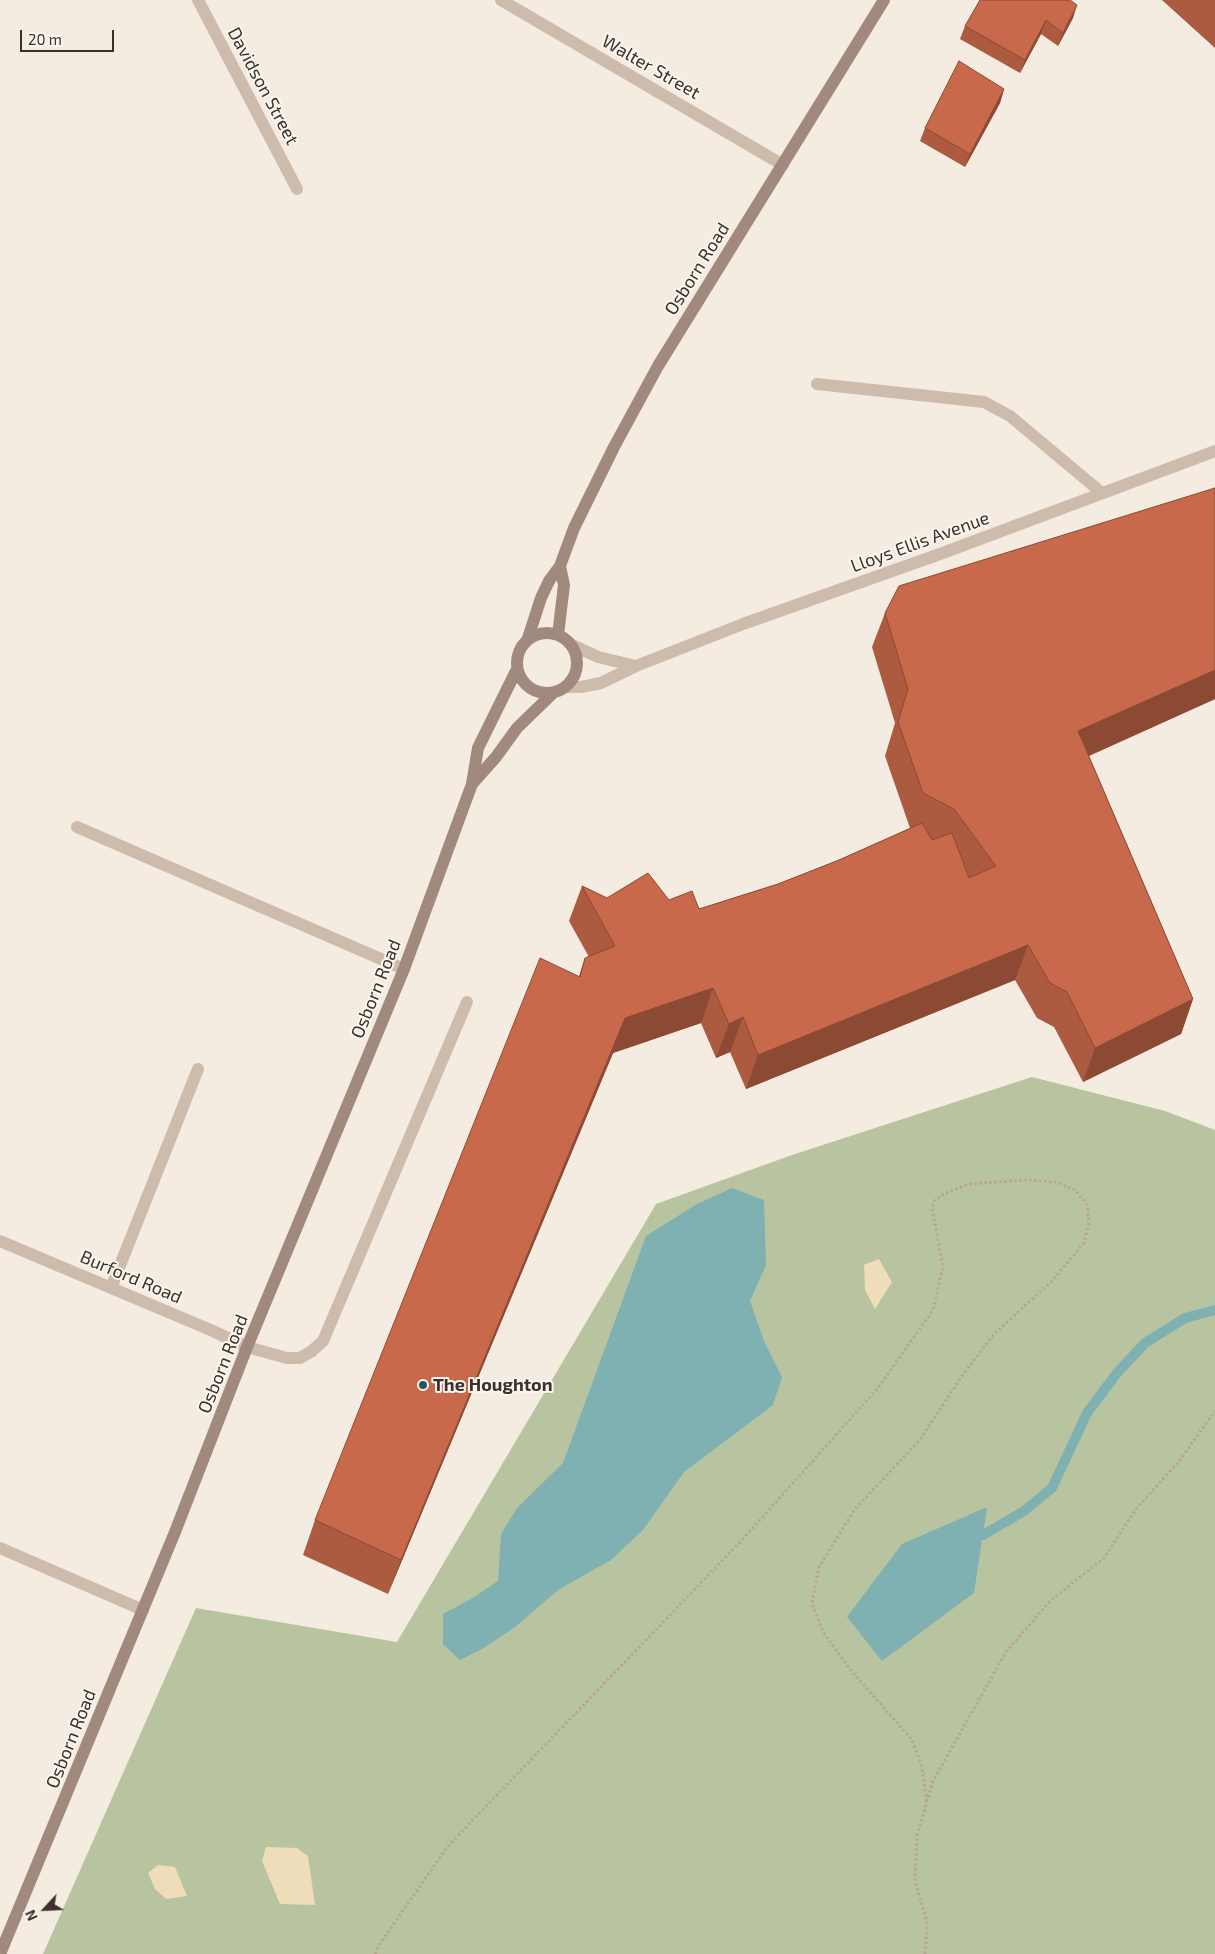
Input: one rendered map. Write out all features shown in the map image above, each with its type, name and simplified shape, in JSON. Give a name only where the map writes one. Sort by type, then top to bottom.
[{"type":"street","name":"Davidson Street","points":[[198,0],[297,189]]},
{"type":"street","name":"Walter Street","points":[[501,0],[783,165]]},
{"type":"street","name":"Osborn Road","points":[[528,638],[541,598],[549,581],[560,566],[574,528],[614,447],[658,366],[884,0]]},
{"type":"street","points":[[817,384],[984,402],[1010,416],[1102,493]]},
{"type":"street","name":"Lloys Ellis Avenue","points":[[566,687],[581,687],[602,683],[636,666],[743,624],[940,554],[1215,451]]},
{"type":"street","name":"Osborn Road","points":[[558,635],[564,585],[560,566]]},
{"type":"street","points":[[570,644],[576,654],[578,666],[574,678],[566,687],[552,694],[536,692],[524,683],[517,669],[519,652],[528,638],[542,633],[558,635],[570,644],[598,657],[636,666]]},
{"type":"street","name":"Osborn Road","points":[[0,1954],[143,1610],[248,1347],[404,969],[472,784],[478,748],[517,669]]},
{"type":"street","name":"Osborn Road","points":[[472,784],[496,757],[517,728],[552,694]]},
{"type":"street","points":[[77,827],[404,969]]},
{"type":"street","name":"Burford Road","points":[[0,1241],[248,1347],[287,1358],[300,1358],[312,1351],[323,1341],[466,1002]]},
{"type":"street","points":[[111,1288],[198,1069]]},
{"type":"street","points":[[0,1548],[143,1610]]},
{"type":"path","points":[[375,1954],[379,1945],[448,1846],[742,1540],[878,1388],[933,1310],[943,1266],[932,1208],[935,1200],[946,1193],[969,1184],[1027,1180],[1056,1182],[1075,1190],[1086,1204],[1089,1223],[1084,1244],[1051,1282],[994,1334],[962,1376],[919,1441],[855,1509],[820,1567],[812,1603],[828,1640],[850,1669],[912,1740],[922,1767],[927,1803]]},
{"type":"path","points":[[925,1954],[927,1922],[915,1881],[916,1836],[933,1781],[1006,1652],[1050,1601],[1104,1558],[1136,1509],[1180,1460],[1215,1411]]},
{"type":"green space","points":[[1032,1077],[1165,1111],[1215,1130],[1215,1954],[43,1954],[196,1608],[397,1642],[656,1204],[792,1155]]},
{"type":"sand","points":[[879,1259],[892,1282],[875,1309],[865,1290],[864,1265]]},
{"type":"sand","points":[[266,1847],[297,1848],[308,1856],[315,1905],[280,1904],[262,1861]]},
{"type":"sand","points":[[158,1865],[175,1867],[187,1896],[166,1899],[155,1889],[148,1873]]},
{"type":"water","points":[[732,1188],[764,1200],[766,1265],[750,1301],[764,1341],[782,1377],[773,1405],[684,1472],[643,1530],[611,1560],[558,1590],[515,1627],[482,1649],[460,1660],[443,1644],[443,1614],[471,1599],[498,1581],[501,1534],[517,1508],[563,1463],[646,1236],[697,1204]]},
{"type":"water","points":[[987,1507],[974,1593],[882,1661],[847,1617],[902,1544]]},
{"type":"building","points":[[980,0],[1070,0],[1077,5],[1063,33],[1046,20],[1025,60],[965,26]]},
{"type":"building","points":[[959,61],[1004,89],[970,154],[925,128]]},
{"type":"building","points":[[1215,488],[1215,670],[1078,731],[1193,999],[1095,1048],[1067,992],[1050,983],[1028,945],[758,1055],[743,1017],[729,1024],[713,988],[625,1018],[401,1560],[315,1520],[540,958],[580,977],[585,958],[615,946],[582,886],[607,898],[648,873],[669,900],[692,891],[699,909],[778,884],[839,860],[922,823],[932,840],[952,833],[969,878],[996,866],[954,809],[923,793],[898,722],[908,689],[885,613],[899,586]]},
{"type":"waterway","points":[[983,1535],[1024,1511],[1052,1488],[1087,1413],[1117,1373],[1145,1343],[1185,1318],[1215,1310]]},
{"type":"place","name":"The Houghton","points":[[423,1385]]}]
